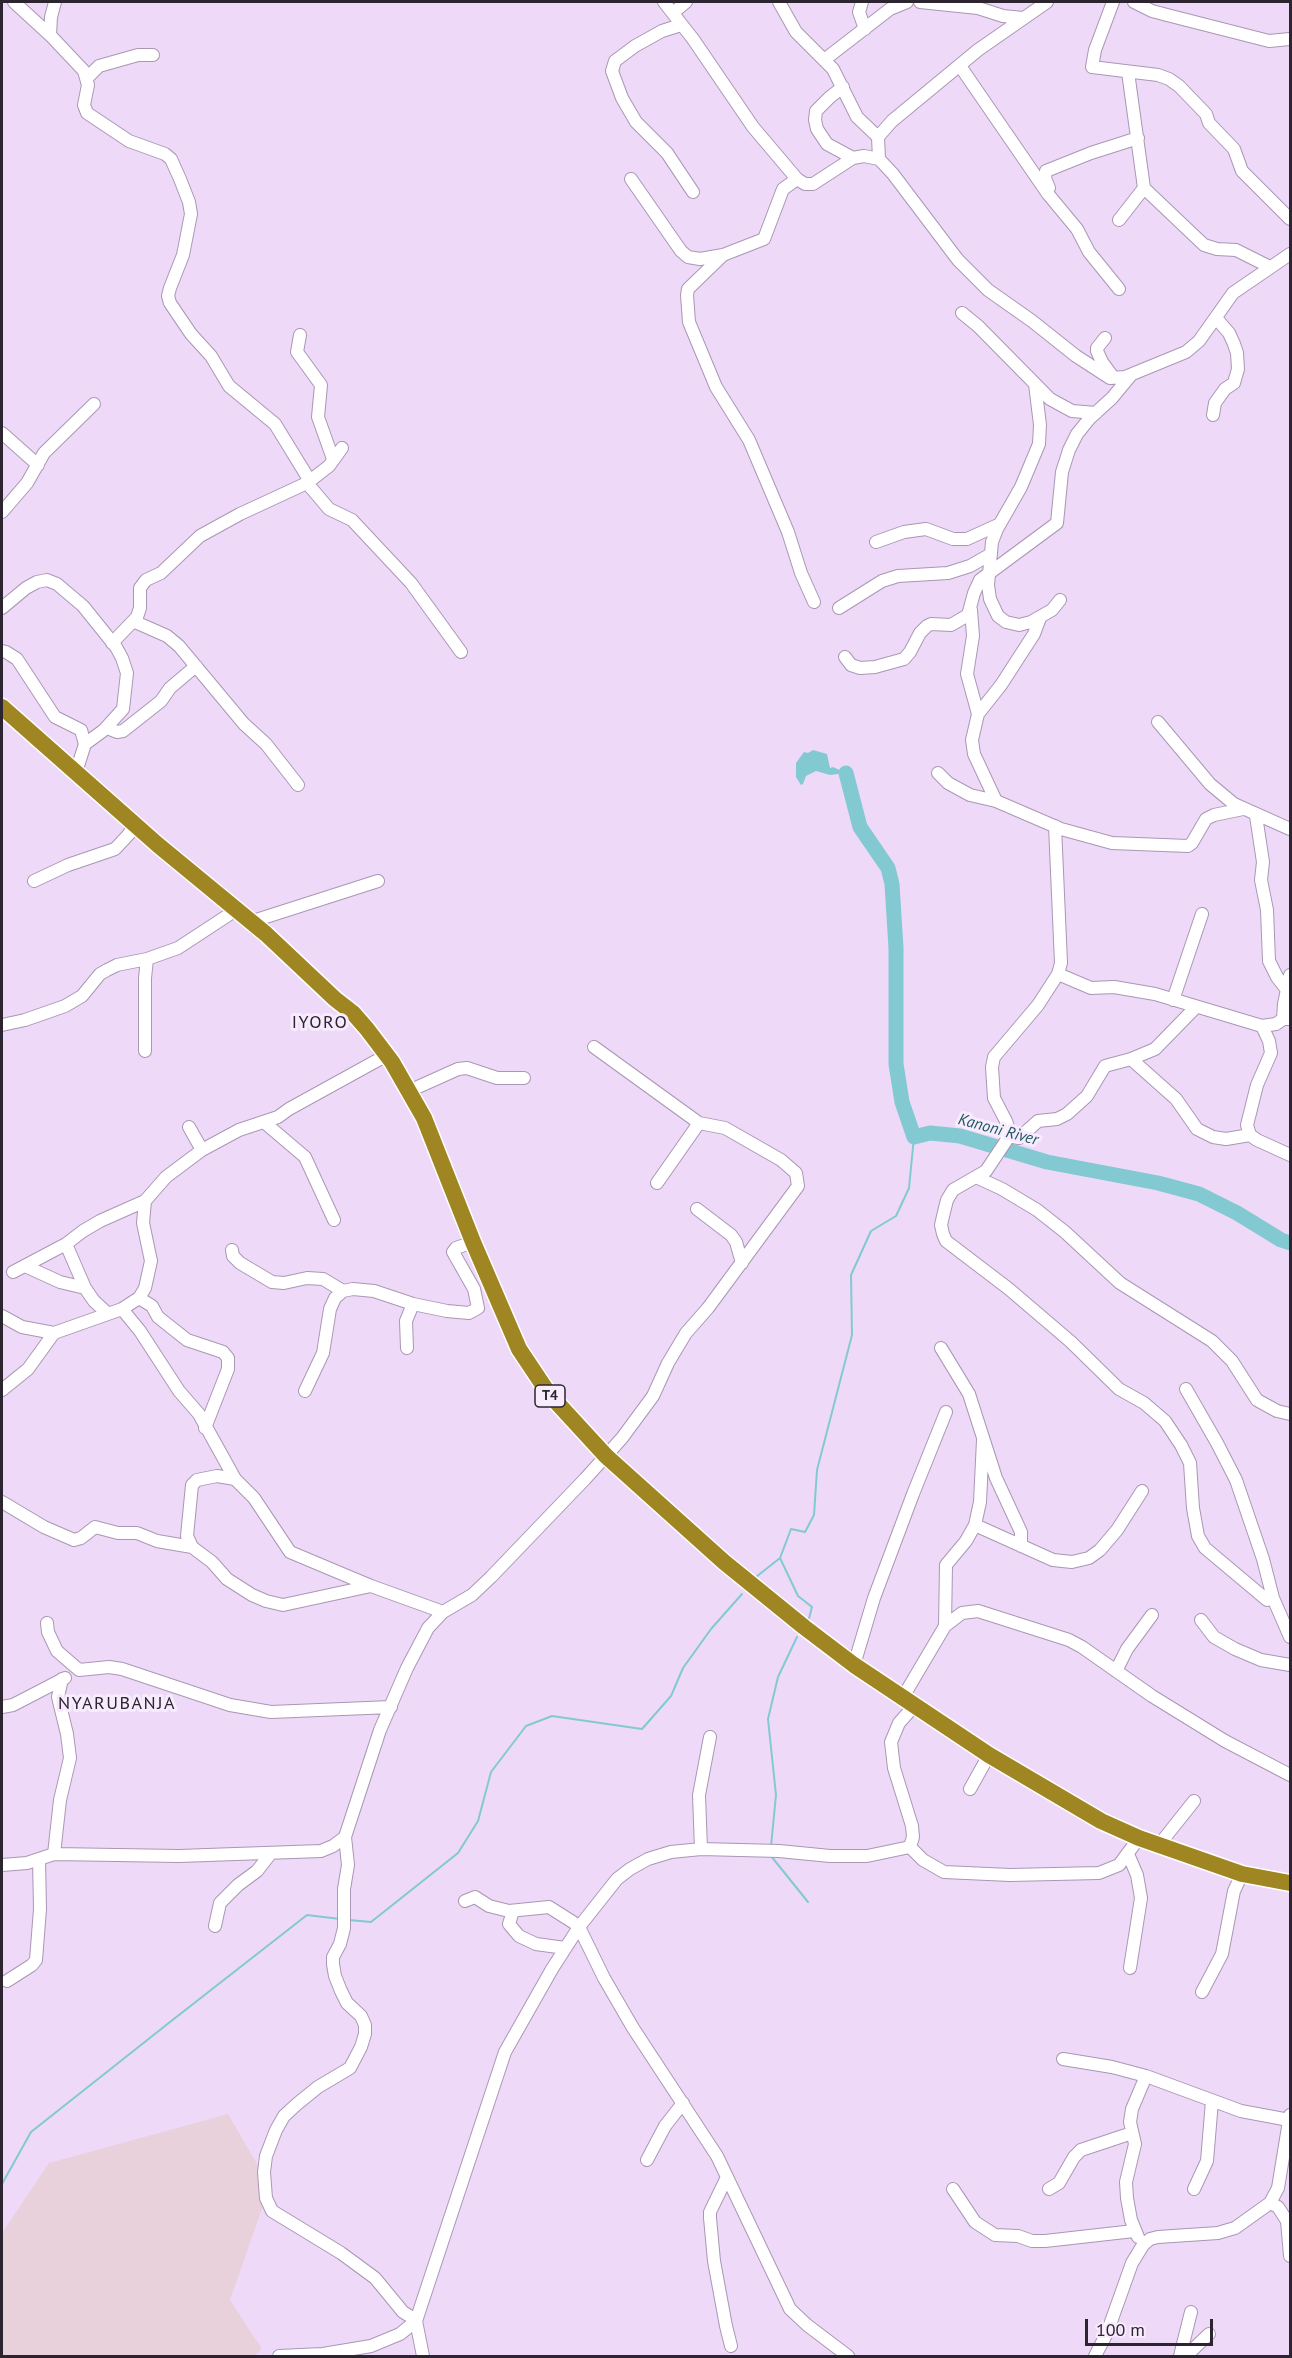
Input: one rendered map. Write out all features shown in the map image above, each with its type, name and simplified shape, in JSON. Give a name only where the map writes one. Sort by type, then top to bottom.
[{"type":"highway","name":"T4","points":[[2,707],[134,824],[250,921],[334,999],[353,1013],[387,1055],[424,1118],[507,1325],[530,1369],[563,1412],[606,1456],[724,1562],[854,1665],[989,1755],[1101,1821],[1139,1838],[1242,1874],[1290,1883]]},
{"type":"street","points":[[14,2],[84,71],[87,78],[84,105],[87,113],[123,138],[165,154],[171,159],[190,208],[181,260],[168,296],[170,303],[191,334],[211,356],[229,386],[275,424],[309,482],[329,508],[352,520],[411,583],[461,652]]},
{"type":"street","points":[[50,35],[55,2]]},
{"type":"street","points":[[664,2],[753,127],[798,179],[805,184],[819,182],[853,158],[864,156],[879,159],[958,260],[988,290],[1101,374],[1114,378],[1131,375],[1186,351],[1198,341],[1233,293],[1290,254]]},
{"type":"street","points":[[673,13],[686,2]]},
{"type":"street","points":[[779,2],[796,32],[833,69],[857,117],[878,137],[879,159]]},
{"type":"street","points":[[862,2],[860,16],[865,29]]},
{"type":"street","points":[[824,60],[890,9],[907,2]]},
{"type":"street","points":[[920,2],[978,8],[1003,16],[1023,18]]},
{"type":"street","points":[[878,137],[905,110],[992,40],[1047,2]]},
{"type":"street","points":[[1113,2],[1095,50],[1092,68],[1158,75],[1179,86],[1206,114],[1209,123],[1234,149],[1242,171],[1290,219]]},
{"type":"street","points":[[1134,2],[1142,7],[1171,16],[1269,41],[1290,39]]},
{"type":"street","points":[[681,25],[662,31],[635,46],[615,62],[612,71],[622,98],[636,122],[667,153],[693,192]]},
{"type":"street","points":[[87,78],[99,66],[138,55],[153,55]]},
{"type":"street","points":[[960,66],[1052,200],[1077,229],[1089,252],[1119,289]]},
{"type":"street","points":[[1128,72],[1144,188],[1204,245],[1217,249],[1236,250],[1270,267]]},
{"type":"street","points":[[843,87],[816,111],[815,120],[817,129],[827,144],[853,158]]},
{"type":"street","points":[[1052,200],[1045,178],[1046,171],[1138,138]]},
{"type":"street","points":[[631,179],[681,251],[688,257],[700,259],[723,255],[764,239],[783,189],[798,179]]},
{"type":"street","points":[[1119,220],[1144,188]]},
{"type":"street","points":[[723,255],[688,289],[689,322],[720,394],[749,440],[788,532],[801,573],[814,602]]},
{"type":"street","points":[[962,313],[978,326],[1050,399],[1062,407],[1081,413],[1096,412]]},
{"type":"street","points":[[1213,415],[1215,403],[1225,389],[1234,383],[1238,369],[1234,344],[1229,333],[1216,318]]},
{"type":"street","points":[[300,335],[297,352],[321,385],[318,417],[333,459]]},
{"type":"street","points":[[1105,338],[1097,351],[1114,378]]},
{"type":"street","points":[[845,657],[851,665],[860,668],[874,668],[904,659],[925,628],[932,624],[956,623],[968,615],[977,586],[988,573],[1057,524],[1062,471],[1069,450],[1077,434],[1131,375]]},
{"type":"street","points":[[1035,384],[1040,425],[1039,444],[1021,487],[992,542],[988,573],[990,599],[998,616],[1006,622],[1019,625],[1040,618],[1052,610],[1060,600]]},
{"type":"street","points":[[2,512],[27,483],[44,453],[94,404]]},
{"type":"street","points":[[2,433],[38,465]]},
{"type":"street","points":[[112,643],[137,617],[140,608],[140,588],[146,580],[160,573],[200,536],[240,514],[309,482],[327,468],[342,448]]},
{"type":"street","points":[[876,542],[904,532],[926,529],[953,539],[967,539],[1000,524]]},
{"type":"street","points":[[839,608],[882,581],[898,576],[948,573],[970,566],[991,554]]},
{"type":"street","points":[[2,609],[26,588],[37,582],[47,580],[57,584],[82,606],[122,658],[127,680],[123,709],[107,728],[85,744]]},
{"type":"street","points":[[970,610],[973,636],[968,660],[968,683],[978,714]]},
{"type":"street","points":[[996,801],[974,754],[972,740],[978,714],[1001,685],[1034,634],[1040,618]]},
{"type":"street","points":[[133,621],[171,638],[244,724],[266,744],[298,785]]},
{"type":"street","points":[[2,651],[17,659],[55,717],[81,730],[85,744],[76,772]]},
{"type":"street","points":[[107,728],[117,732],[123,731],[161,701],[170,688],[196,666]]},
{"type":"street","points":[[1158,722],[1210,784],[1234,804],[1290,829]]},
{"type":"street","points":[[938,773],[948,783],[970,795],[996,801],[1055,826],[1092,839],[1112,843],[1183,847],[1192,843],[1206,819],[1243,809]]},
{"type":"street","points":[[1257,816],[1263,862],[1261,880],[1267,910],[1269,961],[1271,968],[1287,990]]},
{"type":"street","points":[[34,880],[114,849],[123,842],[134,824]]},
{"type":"street","points":[[1055,826],[1061,963],[1058,974],[1038,1005],[994,1058],[992,1068],[994,1098],[1009,1130],[994,1162],[976,1177],[953,1190],[947,1200],[941,1225],[946,1241],[1009,1289],[1071,1342],[1119,1389],[1144,1403],[1165,1421],[1190,1463],[1193,1508],[1198,1536],[1205,1548],[1267,1600]]},
{"type":"street","points":[[250,921],[378,881]]},
{"type":"street","points":[[2,1025],[25,1020],[65,1005],[82,996],[107,969],[178,948],[236,910]]},
{"type":"street","points":[[1173,1000],[1202,914]]},
{"type":"street","points":[[145,1051],[147,959]]},
{"type":"street","points":[[1058,974],[1091,988],[1128,988],[1262,1026],[1276,1024],[1287,1019],[1287,990],[1290,975]]},
{"type":"street","points":[[1007,1136],[1019,1138],[1038,1121],[1057,1119],[1067,1114],[1087,1096],[1105,1066],[1131,1059],[1162,1044],[1195,1008]]},
{"type":"street","points":[[1250,1135],[1247,1125],[1250,1110],[1257,1085],[1271,1053],[1269,1041],[1262,1026]]},
{"type":"street","points":[[416,2320],[403,2312],[375,2277],[341,2253],[272,2211],[266,2198],[264,2172],[266,2156],[280,2123],[297,2104],[318,2087],[350,2068],[365,2034],[365,2025],[361,2016],[347,2003],[334,1976],[333,1957],[340,1944],[344,1928],[344,1889],[348,1864],[345,1837],[380,1730],[417,1647],[428,1628],[443,1612],[472,1595],[491,1577],[606,1456],[638,1418],[686,1333],[742,1263],[798,1186],[796,1173],[760,1148],[725,1128],[699,1123],[594,1047]]},
{"type":"street","points":[[13,1272],[66,1244],[92,1226],[145,1201],[166,1177],[202,1150],[239,1130],[265,1123],[387,1055]]},
{"type":"street","points":[[1131,1059],[1176,1099],[1197,1129],[1213,1137],[1226,1139],[1250,1135],[1290,1155]]},
{"type":"street","points":[[409,1091],[458,1069],[466,1068],[497,1077],[524,1078]]},
{"type":"street","points":[[265,1123],[305,1157],[334,1220]]},
{"type":"street","points":[[657,1183],[699,1123]]},
{"type":"street","points":[[189,1127],[202,1150]]},
{"type":"street","points":[[976,1177],[1002,1189],[1052,1220],[1120,1283],[1212,1341],[1232,1361],[1257,1400],[1277,1411],[1290,1414]]},
{"type":"street","points":[[2,1316],[22,1327],[54,1332],[122,1309],[139,1298],[149,1274],[151,1261],[143,1223],[145,1201]]},
{"type":"street","points":[[697,1209],[731,1235],[736,1242],[742,1263]]},
{"type":"street","points":[[305,1390],[323,1353],[330,1309],[335,1298],[343,1291],[367,1290],[413,1304],[447,1311],[469,1313],[478,1308],[474,1289],[453,1252],[456,1248],[473,1242]]},
{"type":"street","points":[[66,1244],[85,1288],[94,1301],[108,1314]]},
{"type":"street","points":[[232,1250],[233,1256],[240,1263],[272,1282],[284,1283],[316,1278],[343,1291]]},
{"type":"street","points":[[25,1266],[60,1282],[85,1288]]},
{"type":"street","points":[[139,1298],[152,1306],[158,1317],[187,1340],[223,1352],[228,1358],[228,1369],[205,1428]]},
{"type":"street","points":[[407,1348],[406,1321],[413,1304]]},
{"type":"street","points":[[122,1309],[140,1331],[179,1391],[193,1405],[235,1479],[254,1498],[290,1552],[371,1586],[443,1612]]},
{"type":"street","points":[[2,1390],[28,1369],[54,1332]]},
{"type":"street","points":[[941,1348],[969,1394],[983,1440],[1009,1508],[1021,1532],[1021,1546]]},
{"type":"street","points":[[1186,1389],[1236,1480],[1263,1559],[1273,1598],[1290,1637]]},
{"type":"street","points":[[854,1665],[874,1598],[946,1412]]},
{"type":"street","points":[[910,1847],[913,1837],[912,1826],[894,1768],[891,1742],[945,1626],[946,1565],[966,1541],[975,1525],[980,1502],[983,1440]]},
{"type":"street","points":[[192,1547],[187,1536],[192,1485],[196,1480],[217,1476],[235,1479]]},
{"type":"street","points":[[975,1525],[1053,1560],[1072,1562],[1089,1558],[1100,1550],[1117,1530],[1142,1491]]},
{"type":"street","points":[[2,1502],[44,1527],[74,1540],[81,1538],[96,1527],[118,1533],[137,1533],[157,1541],[192,1547],[212,1562],[239,1588],[266,1602],[283,1605],[297,1603],[317,1596],[371,1586]]},
{"type":"street","points":[[945,1626],[962,1613],[983,1612],[1069,1640],[1225,1741],[1290,1775]]},
{"type":"street","points":[[1116,1671],[1127,1648],[1152,1615]]},
{"type":"street","points":[[1201,1620],[1214,1637],[1235,1649],[1262,1660],[1290,1665]]},
{"type":"street","points":[[47,1623],[48,1632],[57,1651],[79,1670]]},
{"type":"street","points":[[2,1707],[13,1705],[79,1670],[109,1667],[122,1669],[230,1705],[271,1712],[391,1707]]},
{"type":"street","points":[[54,1854],[61,1792],[70,1758],[58,1697],[62,1679]]},
{"type":"street","points":[[700,1849],[699,1795],[710,1737]]},
{"type":"street","points":[[970,1789],[989,1755]]},
{"type":"street","points":[[1159,1845],[1194,1801]]},
{"type":"street","points":[[2,1865],[54,1854],[179,1856],[321,1851],[345,1837]]},
{"type":"street","points":[[910,1847],[923,1860],[944,1872],[1010,1875],[1099,1873],[1114,1868],[1139,1838]]},
{"type":"street","points":[[423,2356],[416,2320],[505,2052],[579,1926],[617,1879],[648,1859],[671,1852],[700,1849],[764,1850],[830,1856],[867,1856],[910,1847]]},
{"type":"street","points":[[214,1926],[220,1903],[238,1885],[257,1871],[271,1853]]},
{"type":"street","points":[[1128,1854],[1137,1875],[1141,1898],[1130,1968]]},
{"type":"street","points":[[7,1981],[24,1972],[36,1960],[40,1909],[39,1859]]},
{"type":"street","points":[[1202,1992],[1222,1954],[1234,1891],[1242,1874]]},
{"type":"street","points":[[465,1901],[476,1897],[489,1906],[513,1911],[549,1907],[579,1926],[615,1998],[717,2156],[790,2309],[848,2356]]},
{"type":"street","points":[[513,1911],[509,1924],[519,1936],[536,1944],[565,1948]]},
{"type":"street","points":[[1062,2059],[1112,2067],[1146,2076],[1241,2111],[1290,2118],[1278,2188],[1280,2207],[1287,2222],[1290,2256]]},
{"type":"street","points":[[1143,2245],[1134,2231],[1126,2181],[1135,2144],[1132,2133],[1132,2109],[1146,2076]]},
{"type":"street","points":[[1194,2189],[1207,2158],[1212,2101]]},
{"type":"street","points":[[647,2160],[665,2126],[683,2103]]},
{"type":"street","points":[[1049,2189],[1059,2183],[1074,2157],[1081,2150],[1132,2133]]},
{"type":"street","points":[[727,2176],[710,2212],[710,2218],[714,2260],[731,2346]]},
{"type":"street","points":[[953,2189],[975,2222],[995,2235],[1045,2241],[1134,2231]]},
{"type":"street","points":[[1095,2356],[1107,2333],[1132,2263],[1143,2245],[1150,2239],[1158,2236],[1218,2233],[1235,2228],[1280,2207]]},
{"type":"street","points":[[1180,2356],[1191,2312]]},
{"type":"street","points":[[279,2356],[323,2354],[371,2346],[400,2334],[416,2320]]},
{"type":"street","points":[[1186,2356],[1209,2334]]},
{"type":"shaded area","points":[[813,750],[827,754],[830,768],[833,767],[846,773],[830,775],[816,771],[806,776],[801,785],[796,777],[796,763],[804,752],[808,753]]},
{"type":"shaded area","points":[[228,2114],[270,2186],[230,2300],[262,2349],[254,2356],[2,2356],[2,2233],[49,2163]]},
{"type":"waterway","name":"Kanoni River","points":[[846,773],[860,827],[888,868],[892,884],[896,948],[896,1064],[902,1102],[914,1137],[930,1133],[960,1136],[1047,1162],[1158,1183],[1199,1194],[1290,1243]]},
{"type":"waterway","points":[[756,1577],[780,1558],[791,1529],[805,1532],[814,1515],[817,1470],[852,1335],[851,1275],[871,1231],[896,1216],[909,1188],[914,1137]]},
{"type":"waterway","points":[[780,1558],[798,1596],[812,1607],[808,1622]]},
{"type":"waterway","points":[[349,1920],[371,1922],[458,1853],[478,1821],[491,1772],[526,1726],[552,1716],[642,1729],[671,1696],[683,1668],[711,1629],[742,1594]]},
{"type":"waterway","points":[[771,1846],[776,1795],[768,1719],[778,1677],[797,1637]]},
{"type":"waterway","points":[[771,1856],[808,1902]]},
{"type":"waterway","points":[[2,2184],[31,2132],[170,2022],[307,1915],[340,1919]]},
{"type":"district","name":"IYORO","points":[[320,1023]]},
{"type":"district","name":"NYARUBANJA","points":[[117,1704]]}]
